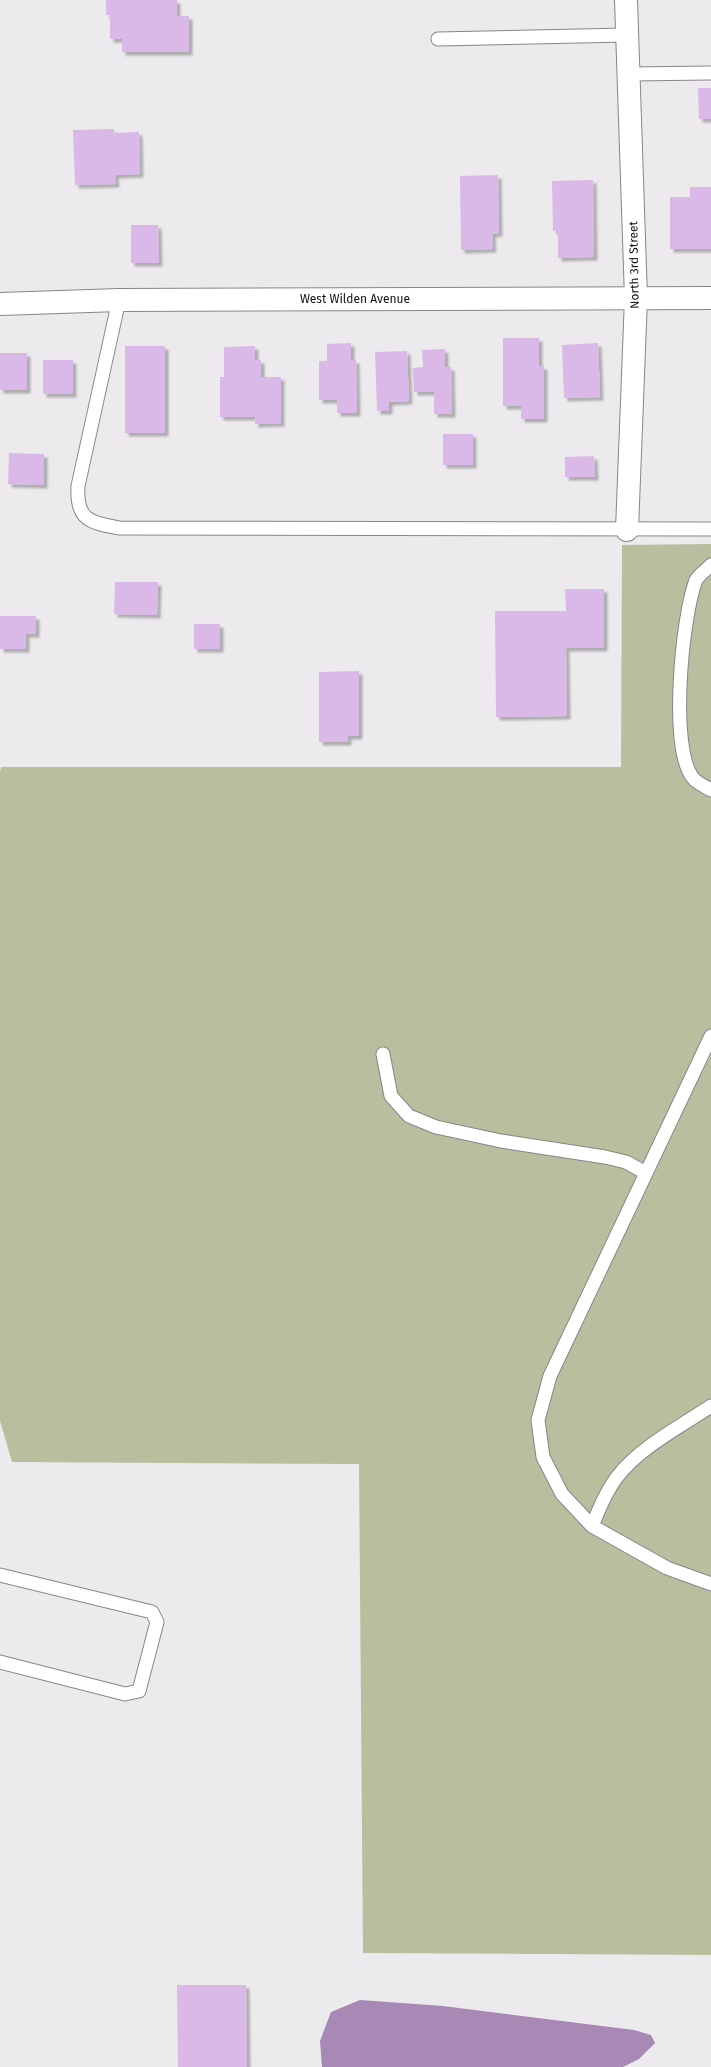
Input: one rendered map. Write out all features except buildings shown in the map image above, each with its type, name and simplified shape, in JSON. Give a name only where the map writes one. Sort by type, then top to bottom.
[{"type":"street","name":"North 3rd Street","points":[[626,0],[636,298],[627,530]]},
{"type":"street","name":"West Wilden Avenue","points":[[0,304],[119,300],[711,298]]},
{"type":"lane","points":[[438,39],[627,35]]},
{"type":"lane","points":[[629,74],[711,73]]},
{"type":"lane","points":[[119,300],[78,486],[77,501],[80,512],[93,523],[119,528],[711,529]]},
{"type":"lane","points":[[711,565],[697,578],[688,605],[683,642],[680,722],[683,756],[693,779],[711,790]]},
{"type":"lane","points":[[711,1036],[550,1376],[538,1420],[543,1457],[546,1463],[562,1494],[592,1526],[667,1568],[711,1584]]},
{"type":"lane","points":[[383,1054],[391,1096],[409,1116],[436,1127],[501,1141],[605,1157],[626,1162],[646,1173]]},
{"type":"lane","points":[[592,1526],[601,1503],[618,1476],[643,1452],[711,1406]]},
{"type":"lane","points":[[0,1575],[152,1612],[157,1622],[139,1691],[125,1694],[0,1662]]},
{"type":"green space","points":[[711,544],[711,1955],[363,1953],[359,1464],[12,1462],[0,1421],[1,767],[621,767],[622,545]]},
{"type":"shaded area","points":[[360,2000],[443,2006],[634,2030],[651,2035],[655,2043],[639,2059],[623,2067],[322,2067],[320,2041],[331,2012]]}]
